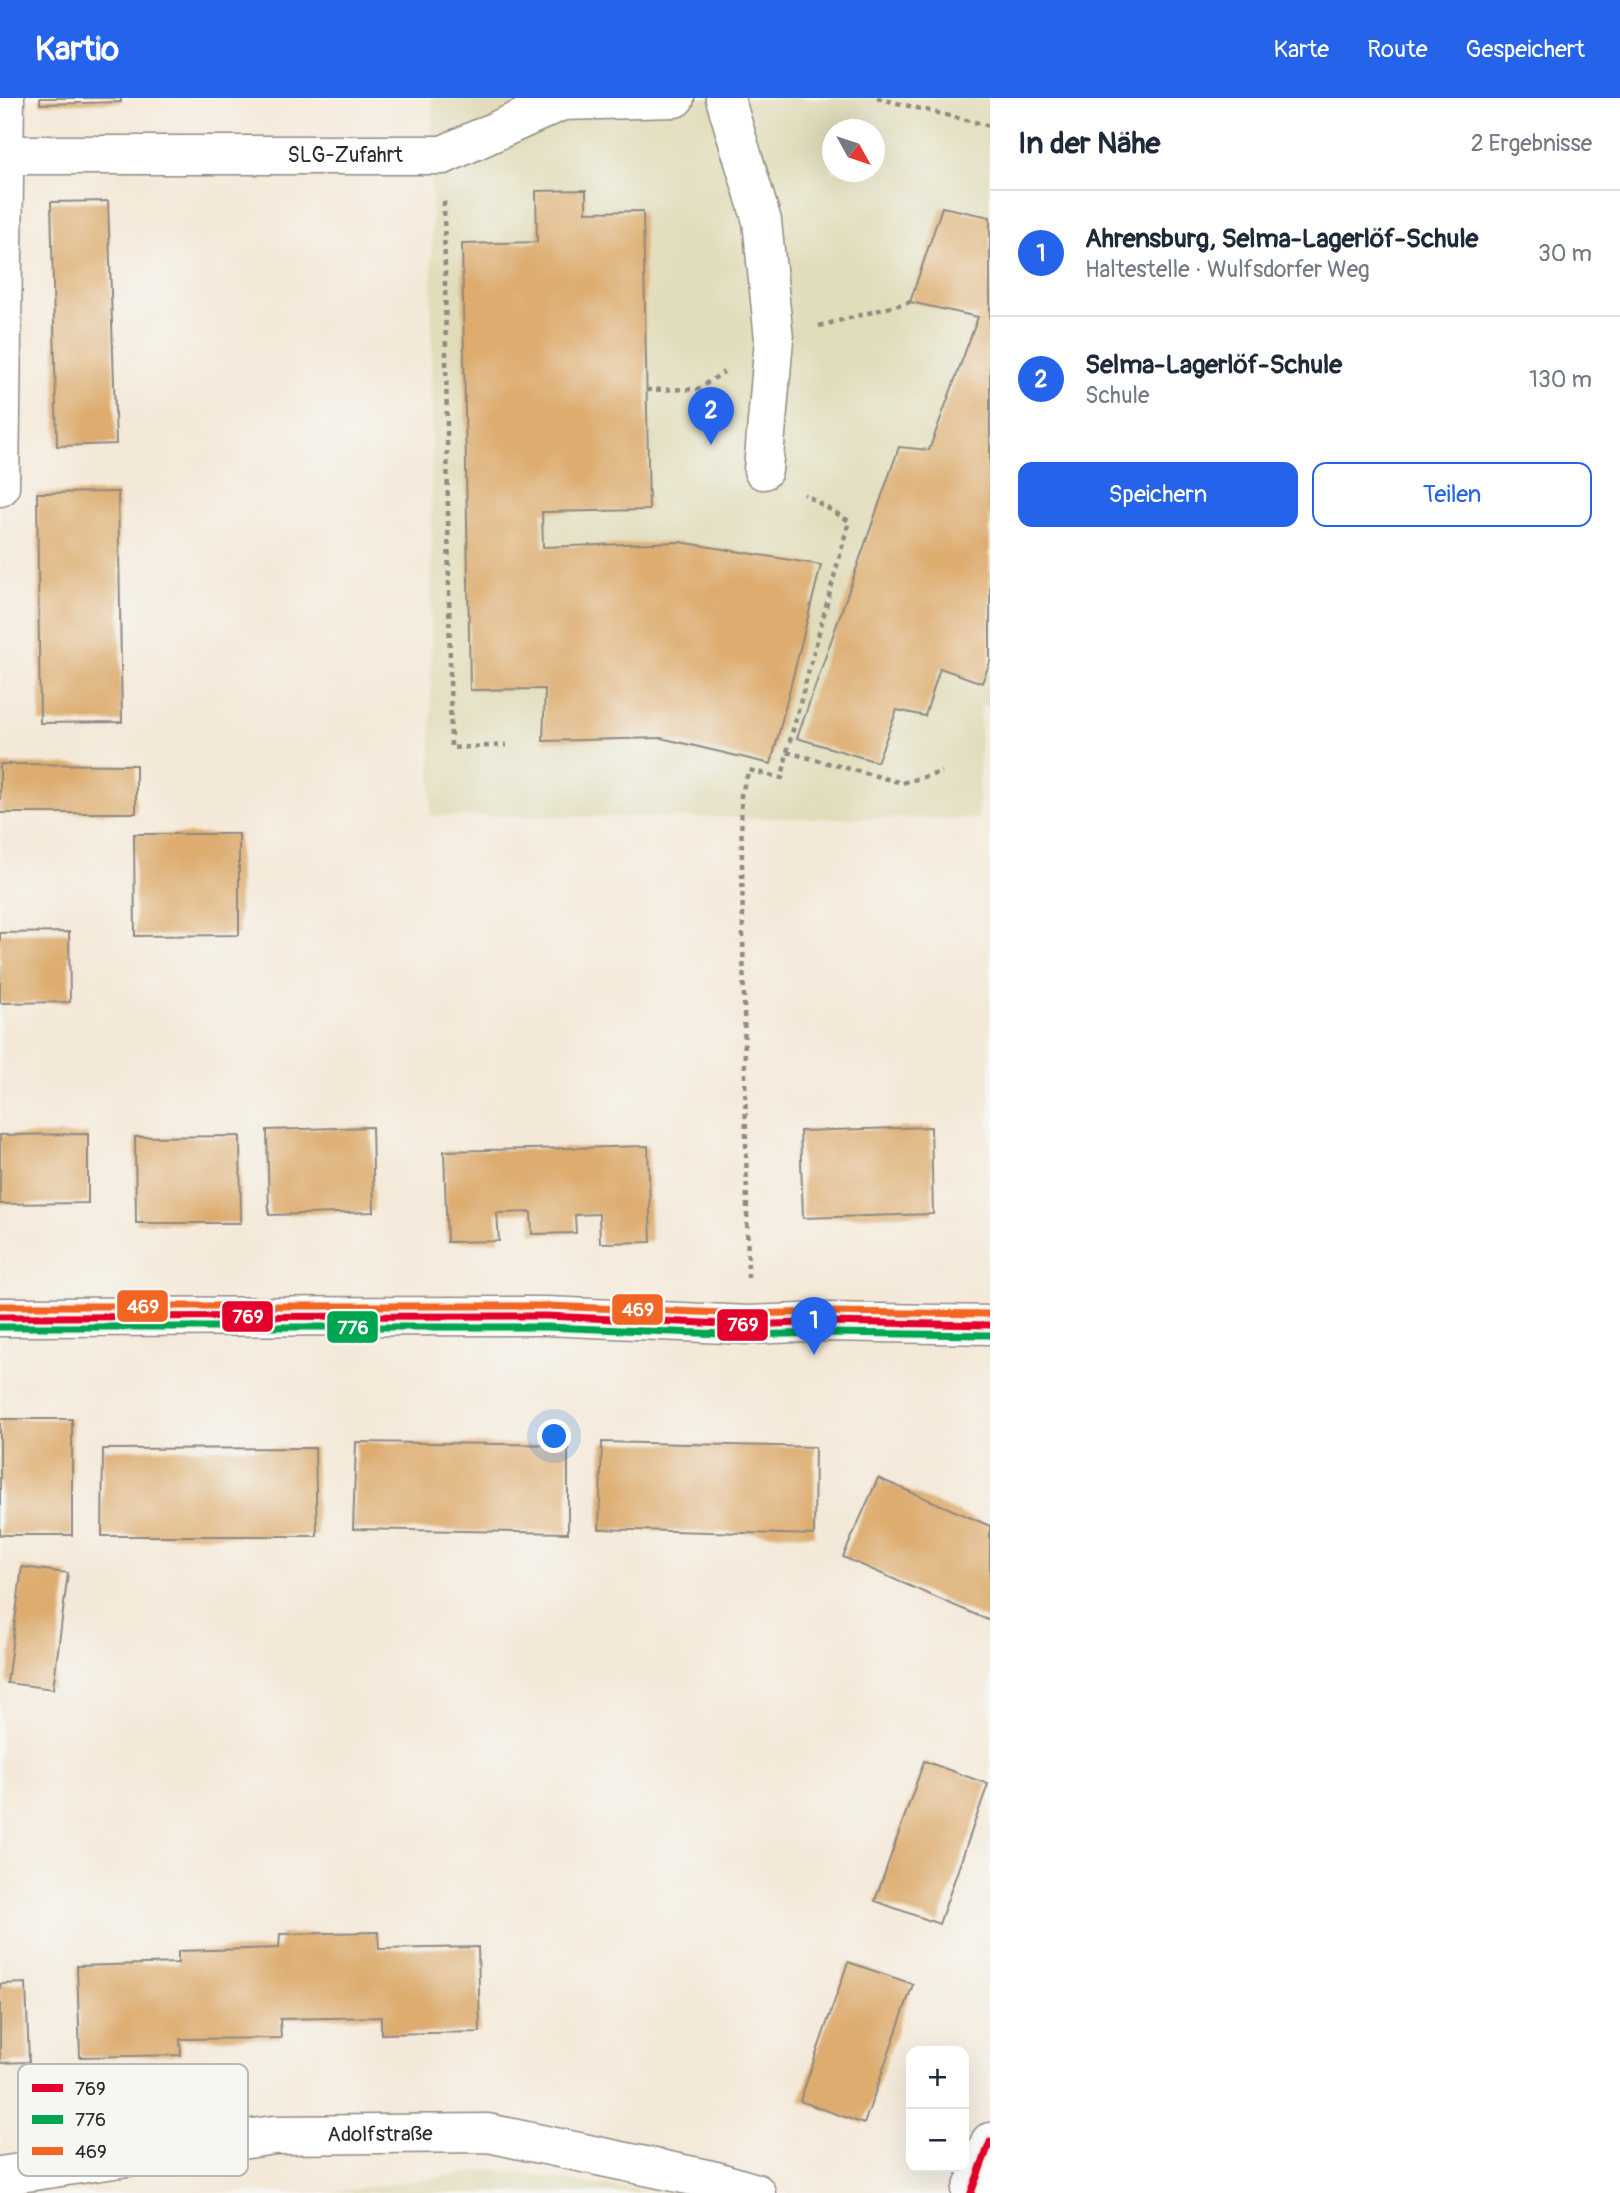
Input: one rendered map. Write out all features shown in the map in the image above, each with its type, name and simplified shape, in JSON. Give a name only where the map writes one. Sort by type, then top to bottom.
[{"type":"street","points":[[0,487],[5,98]]},
{"type":"street","name":"SLG-Zufahrt","points":[[4,155],[443,155],[562,101],[675,98]]},
{"type":"street","points":[[725,98],[762,221],[772,313],[774,339],[763,470]]},
{"type":"street","points":[[0,1317],[546,1317],[749,1325],[827,1322],[990,1325]]},
{"type":"street","name":"Adolfstraße","points":[[248,2139],[274,2135],[488,2133],[712,2179],[756,2193]]},
{"type":"street","points":[[971,2193],[990,2141]]},
{"type":"street","name":"Adolfstraße","points":[[0,2176],[18,2173]]},
{"type":"path","points":[[877,98],[990,126]]},
{"type":"path","points":[[443,155],[451,748],[506,745]]},
{"type":"path","points":[[749,1325],[741,795],[749,770],[782,778],[849,521],[763,470]]},
{"type":"path","points":[[787,752],[902,783],[942,772]]},
{"type":"shaded area","points":[[432,98],[990,98],[990,705],[981,705],[978,819],[431,816]]},
{"type":"shaded area","points":[[492,2169],[639,2191],[329,2193]]},
{"type":"building","points":[[40,98],[121,98],[121,102],[40,104]]},
{"type":"building","points":[[586,190],[586,212],[643,211],[649,510],[542,512],[543,547],[680,542],[821,565],[771,764],[661,738],[543,741],[545,689],[470,690],[462,244],[537,242],[536,191]]},
{"type":"building","points":[[108,201],[116,444],[57,446],[51,202]]},
{"type":"building","points":[[942,207],[990,217],[990,662],[982,683],[940,668],[925,716],[897,710],[877,762],[797,738],[899,447],[929,450],[978,317],[910,302]]},
{"type":"building","points":[[118,492],[122,722],[40,723],[37,493]]},
{"type":"building","points":[[0,764],[136,765],[136,813],[0,813]]},
{"type":"building","points":[[134,834],[239,834],[239,935],[135,936]]},
{"type":"building","points":[[69,932],[70,1002],[0,1003],[0,933]]},
{"type":"building","points":[[372,1127],[374,1212],[269,1215],[267,1130]]},
{"type":"building","points":[[931,1127],[933,1214],[803,1218],[800,1131]]},
{"type":"building","points":[[88,1134],[88,1203],[0,1204],[0,1135]]},
{"type":"building","points":[[240,1136],[241,1223],[136,1223],[135,1137]]},
{"type":"building","points":[[648,1146],[651,1242],[600,1243],[599,1214],[575,1215],[576,1233],[532,1234],[531,1212],[497,1213],[499,1241],[447,1242],[444,1151]]},
{"type":"building","points":[[0,1419],[72,1419],[72,1535],[0,1535]]},
{"type":"building","points":[[356,1442],[568,1445],[568,1533],[353,1529]]},
{"type":"building","points":[[602,1442],[815,1447],[814,1535],[599,1529]]},
{"type":"building","points":[[315,1448],[317,1536],[102,1536],[103,1449]]},
{"type":"building","points":[[878,1478],[990,1526],[990,1621],[843,1557]]},
{"type":"building","points":[[22,1567],[68,1573],[53,1689],[7,1683]]},
{"type":"building","points":[[924,1761],[988,1784],[939,1924],[875,1901]]},
{"type":"building","points":[[378,1932],[379,1949],[478,1947],[480,2032],[381,2034],[381,2017],[280,2019],[281,2038],[180,2039],[181,2055],[80,2057],[77,1966],[178,1963],[178,1951],[279,1948],[280,1934]]},
{"type":"building","points":[[848,1962],[913,1984],[864,2124],[800,2101]]},
{"type":"building","points":[[26,1983],[29,2062],[0,2063],[0,1984]]},
{"type":"transit line","name":"469","points":[[0,1306],[546,1306],[749,1314],[990,1314]]},
{"type":"transit line","name":"769","points":[[0,1317],[546,1316],[749,1325],[826,1322],[990,1325]]},
{"type":"transit line","name":"776","points":[[0,1327],[546,1327],[749,1335],[990,1335]]},
{"type":"transit line","name":"769","points":[[971,2193],[990,2142]]},
{"type":"place","name":"Selma-Lagerlöf-Schule","points":[[711,445]]},
{"type":"place","name":"Ahrensburg, Selma-Lagerlöf-Schule","points":[[814,1355]]}]
